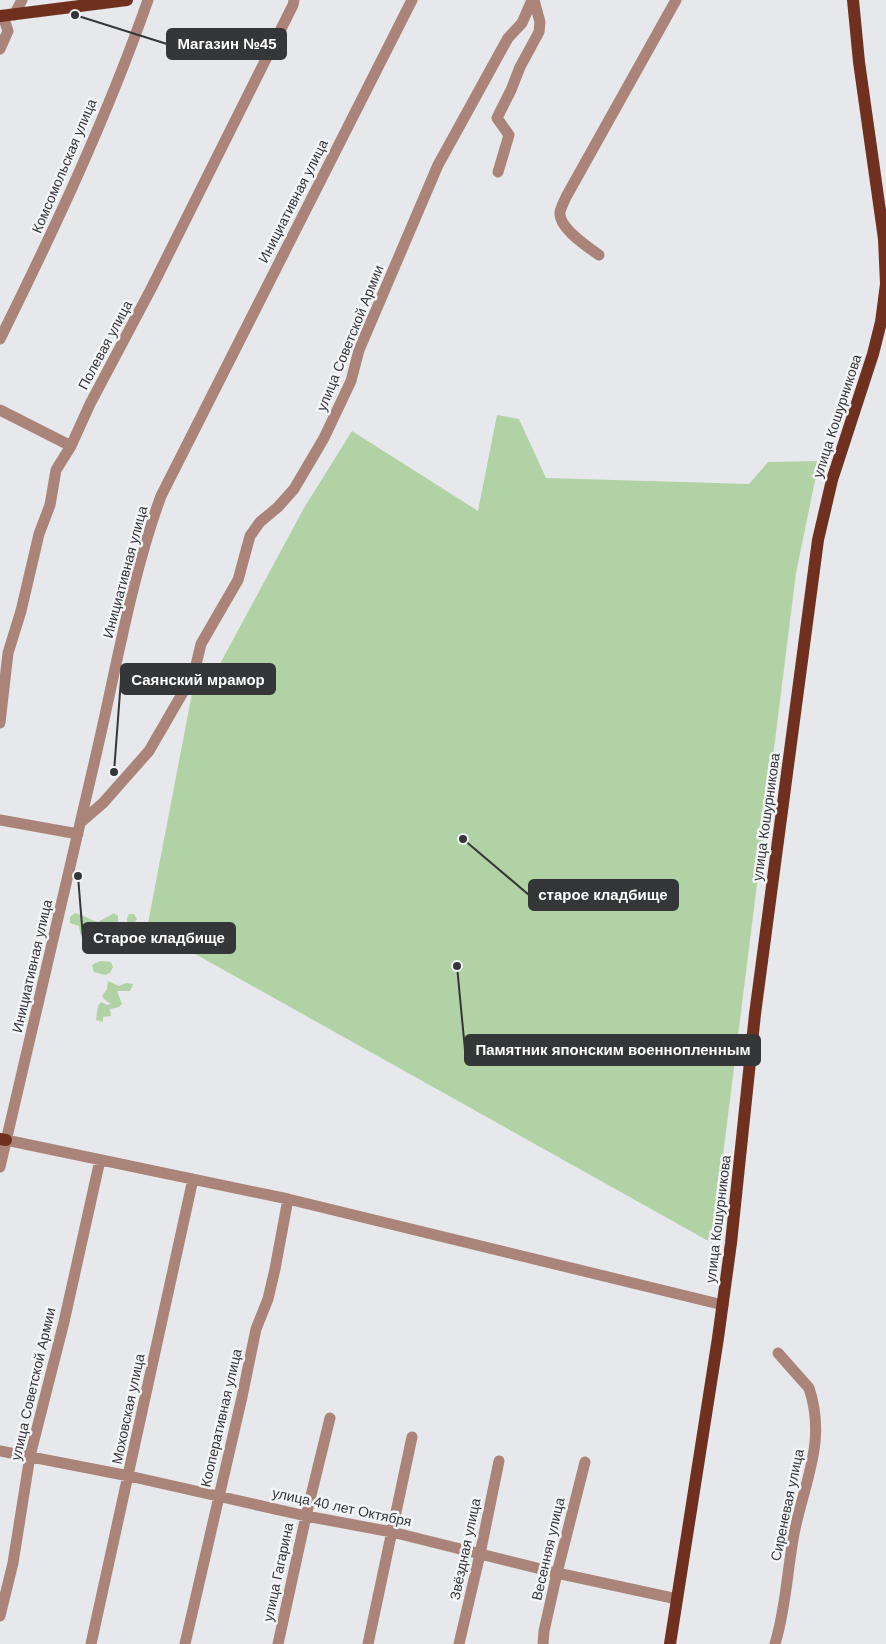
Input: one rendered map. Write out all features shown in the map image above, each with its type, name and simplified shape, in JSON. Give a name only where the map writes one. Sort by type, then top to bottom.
[{"type":"main road","points":[[6,16],[127,0]]},
{"type":"main road","name":"улица Кошурникова","points":[[670,1644],[723,1305],[755,1014],[818,540],[832,480],[873,354],[881,322],[886,284],[884,239],[852,0]]},
{"type":"street","points":[[0,50],[8,31],[6,16],[22,0]]},
{"type":"street","name":"Комсомольская улица","points":[[0,339],[76,181],[148,0]]},
{"type":"street","name":"Полевая улица","points":[[0,723],[8,653],[21,611],[39,534],[50,505],[56,470],[71,446],[90,404],[152,287],[294,0]]},
{"type":"street","name":"Инициативная улица","points":[[0,1167],[3,1140],[81,822],[127,618],[151,525],[161,496],[412,0]]},
{"type":"street","name":"улица Советской Армии","points":[[81,822],[103,803],[149,751],[182,694],[196,665],[201,644],[238,580],[250,536],[260,522],[278,507],[294,489],[306,471],[341,405],[351,381],[359,350],[438,165],[508,38],[522,23],[533,0]]},
{"type":"street","name":"улица Советской Армии","points":[[498,172],[509,135],[497,118],[520,67],[539,32],[540,22],[533,0]]},
{"type":"street","points":[[599,255],[567,229],[561,222],[560,213],[566,197],[676,0]]},
{"type":"street","points":[[0,410],[71,446]]},
{"type":"street","points":[[0,820],[78,834]]},
{"type":"street","points":[[3,1140],[288,1199],[723,1305]]},
{"type":"street","name":"улица Советской Армии","points":[[0,1616],[13,1563],[30,1456],[64,1322],[100,1160]]},
{"type":"street","name":"Моховская улица","points":[[92,1644],[193,1179]]},
{"type":"street","name":"Кооперативная улица","points":[[185,1644],[256,1330],[268,1299],[275,1269],[288,1199]]},
{"type":"street","name":"Сиреневая улица","points":[[775,1644],[780,1628],[794,1534],[813,1460],[816,1436],[809,1388],[778,1353]]},
{"type":"street","name":"улица Гагарина","points":[[278,1644],[330,1418]]},
{"type":"street","points":[[368,1644],[412,1437]]},
{"type":"street","name":"улица 40 лет Октября","points":[[0,1451],[129,1476],[306,1516],[392,1532],[557,1573],[677,1599]]},
{"type":"street","name":"Звёздная улица","points":[[459,1644],[499,1461]]},
{"type":"street","name":"Весенняя улица","points":[[543,1644],[544,1631],[557,1573],[585,1462]]},
{"type":"green space","points":[[497,415],[519,419],[546,478],[749,484],[768,462],[819,461],[796,573],[712,1243],[181,946],[148,923],[194,683],[208,686],[304,508],[352,431],[478,511]]},
{"type":"green space","points":[[75,913],[98,922],[114,913],[118,916],[118,922],[111,929],[93,928],[89,937],[83,939],[79,926],[70,923],[70,917]]},
{"type":"green space","points":[[129,914],[134,914],[137,919],[135,922],[145,935],[128,949],[114,953],[113,947],[125,938]]},
{"type":"green space","points":[[100,961],[111,962],[113,967],[110,973],[105,975],[94,972],[92,965]]},
{"type":"green space","points":[[108,981],[119,986],[126,983],[133,984],[130,991],[117,991],[122,1004],[119,1007],[110,1009],[111,1016],[103,1017],[103,1022],[96,1020],[98,1006],[101,1002],[107,1005],[111,1004],[102,996],[107,989]]},
{"type":"place","name":"Магазин №45","points":[[75,15]]},
{"type":"place","name":"Саянский мрамор","points":[[114,772]]},
{"type":"place","name":"старое кладбище","points":[[463,839]]},
{"type":"place","name":"Старое кладбище","points":[[78,876]]},
{"type":"place","name":"Памятник японским военнопленным","points":[[457,966]]}]
